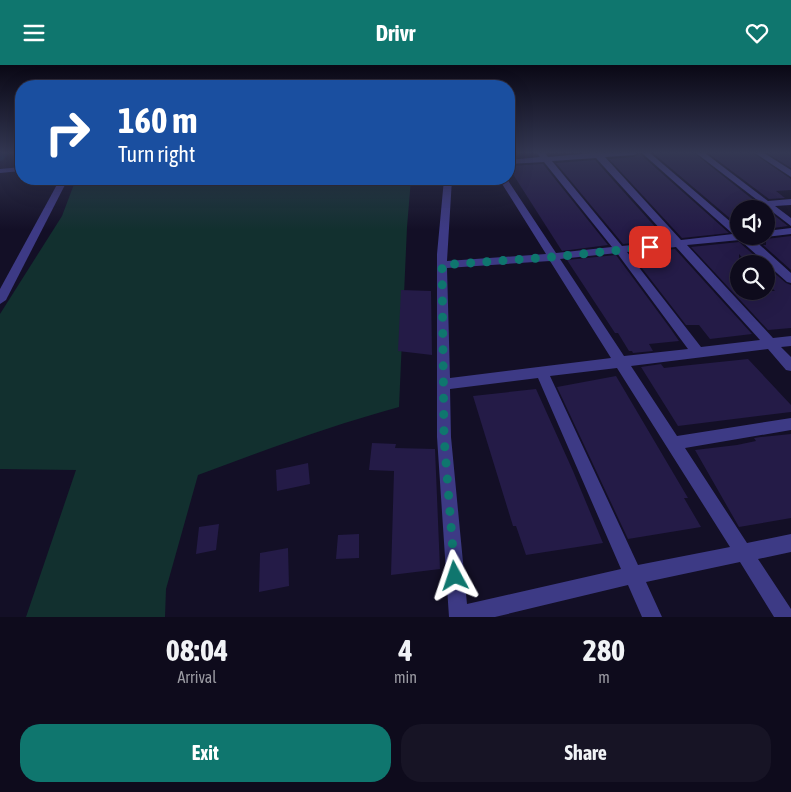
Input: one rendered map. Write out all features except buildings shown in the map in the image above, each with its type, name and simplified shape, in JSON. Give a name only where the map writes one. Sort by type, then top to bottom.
[{"type":"street","points":[[562,179],[620,250],[698,353]]},
{"type":"street","points":[[620,179],[791,366]]},
{"type":"street","points":[[676,179],[730,226]]},
{"type":"street","points":[[733,179],[761,200]]},
{"type":"street","points":[[0,300],[61,185]]},
{"type":"street","points":[[448,185],[442,265],[444,437],[459,617],[634,575],[791,543]]},
{"type":"street","points":[[507,185],[785,617]]},
{"type":"street","points":[[775,204],[791,202]]},
{"type":"street","points":[[775,211],[791,223]]},
{"type":"street","points":[[775,233],[791,231]]},
{"type":"street","points":[[442,265],[553,257],[730,237]]},
{"type":"street","points":[[753,245],[791,279]]},
{"type":"street","points":[[443,384],[791,341]]},
{"type":"street","points":[[542,372],[652,617]]},
{"type":"street","points":[[673,443],[791,424]]},
{"type":"green space","points":[[74,185],[410,185],[399,407],[297,439],[198,475],[166,589],[165,617],[26,617],[76,470],[0,469],[0,314],[62,216]]},
{"type":"route","points":[[455,576],[444,437],[441,316],[442,265],[553,257],[650,247]]}]
